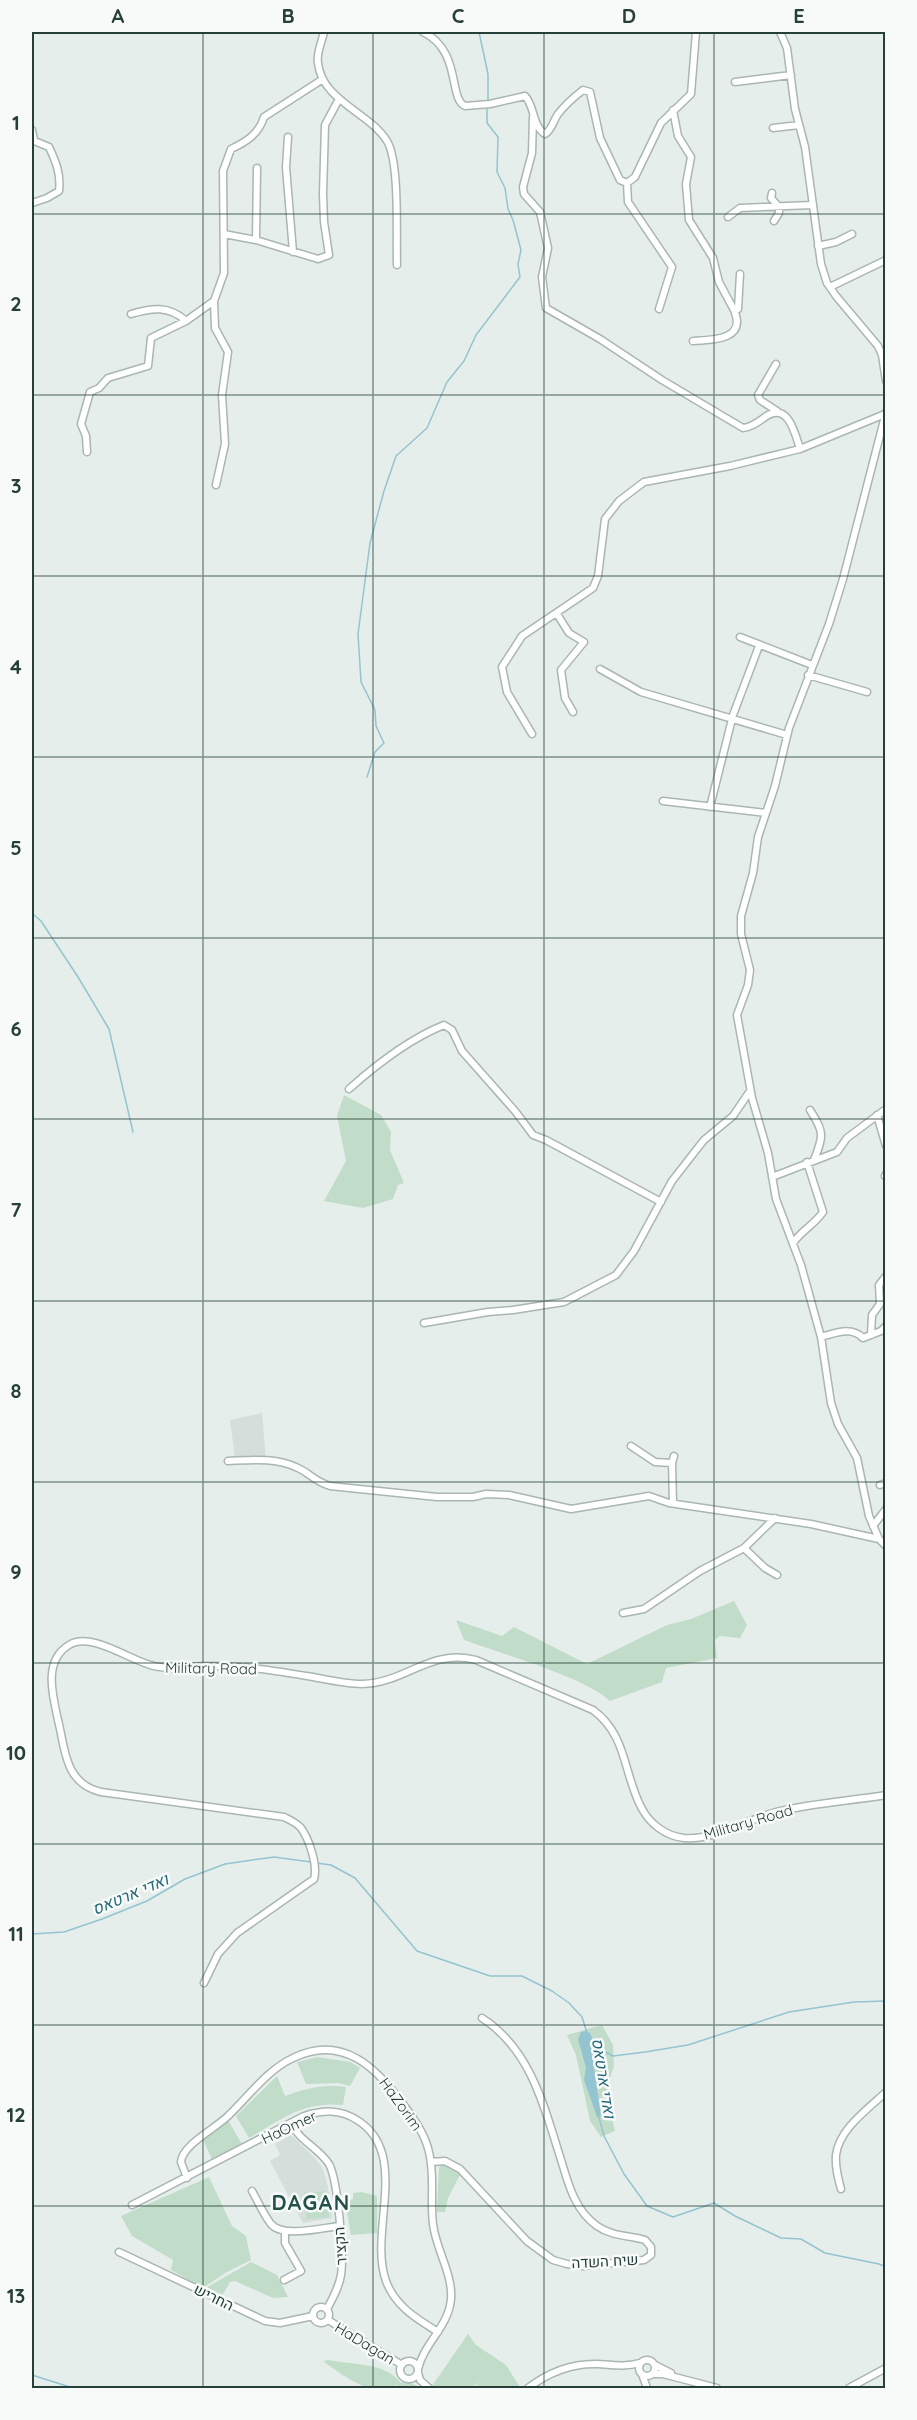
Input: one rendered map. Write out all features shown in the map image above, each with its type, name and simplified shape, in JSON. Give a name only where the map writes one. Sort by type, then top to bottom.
[{"type":"street","points":[[324,32],[317,62],[323,79],[339,99],[373,125],[388,142],[394,165],[397,265]]},
{"type":"street","points":[[423,32],[440,43],[447,54],[457,99],[465,106],[490,104],[525,96],[530,102],[541,131],[547,134],[566,105],[583,90],[588,90],[605,150],[620,180],[627,183]]},
{"type":"street","points":[[659,309],[672,267],[628,202],[627,183],[640,167],[656,131],[673,110],[691,94],[696,32]]},
{"type":"street","points":[[780,32],[787,48],[795,109],[805,147],[821,264],[830,287],[878,346],[882,355],[885,381]]},
{"type":"street","points":[[735,82],[791,75]]},
{"type":"street","points":[[216,484],[225,444],[222,395],[228,352],[215,328],[214,301],[224,273],[223,171],[231,149],[246,142],[261,129],[264,117],[323,79]]},
{"type":"street","points":[[224,234],[256,240],[318,259],[329,255],[323,194],[325,125],[339,99]]},
{"type":"street","points":[[673,110],[678,136],[691,157],[686,184],[689,220],[712,258],[718,282],[737,317],[736,328],[730,335],[715,340],[693,341]]},
{"type":"street","points":[[533,114],[532,153],[523,187],[524,194],[540,212],[548,248],[542,277],[546,308],[743,428],[749,428],[770,413],[777,412]]},
{"type":"street","points":[[773,128],[799,125]]},
{"type":"street","points":[[32,130],[33,140],[49,147],[57,162],[60,180],[59,191],[47,198],[32,202]]},
{"type":"street","points":[[288,137],[286,168],[293,252]]},
{"type":"street","points":[[256,240],[257,168]]},
{"type":"street","points":[[772,193],[771,198],[779,207],[779,213],[774,221]]},
{"type":"street","points":[[728,217],[734,210],[740,208],[812,205]]},
{"type":"street","points":[[818,246],[836,242],[852,234]]},
{"type":"street","points":[[830,287],[885,260]]},
{"type":"street","points":[[734,310],[738,309],[740,274]]},
{"type":"street","points":[[87,452],[86,436],[81,424],[90,392],[99,388],[108,378],[148,366],[152,338],[186,321],[214,301]]},
{"type":"street","points":[[131,314],[155,308],[178,313],[186,321]]},
{"type":"street","points":[[776,364],[758,395],[766,405],[786,415],[800,449]]},
{"type":"street","points":[[532,734],[507,692],[502,668],[522,636],[592,588],[598,576],[605,519],[619,501],[644,482],[730,466],[800,449],[885,413]]},
{"type":"street","points":[[885,413],[843,579],[829,624],[787,735],[775,786],[758,837],[753,873],[741,925],[750,970],[748,985],[737,1015],[750,1091],[776,1199],[793,1243],[821,1337],[831,1403],[838,1424],[857,1458],[873,1526],[885,1546]]},
{"type":"street","points":[[557,614],[569,633],[584,642],[561,670],[565,698],[573,712]]},
{"type":"street","points":[[740,638],[812,665]]},
{"type":"street","points":[[710,807],[732,718],[759,646]]},
{"type":"street","points":[[600,669],[641,692],[787,735]]},
{"type":"street","points":[[808,675],[867,692]]},
{"type":"street","points":[[663,801],[765,813]]},
{"type":"street","points":[[348,1089],[372,1069],[419,1038],[444,1025],[452,1030],[462,1051],[533,1135],[661,1202]]},
{"type":"street","points":[[424,1323],[564,1302],[616,1275],[634,1251],[672,1181],[704,1140],[733,1116],[750,1091]]},
{"type":"street","points":[[772,1177],[837,1152],[847,1138],[885,1109]]},
{"type":"street","points":[[793,1243],[800,1233],[817,1221],[823,1212],[811,1161],[823,1136],[810,1110]]},
{"type":"street","points":[[877,1115],[885,1146]]},
{"type":"street","points":[[874,1334],[872,1315],[880,1304],[879,1285],[885,1276]]},
{"type":"street","points":[[821,1337],[850,1330],[858,1332],[863,1338],[885,1326]]},
{"type":"street","points":[[874,1334],[885,1336]]},
{"type":"street","points":[[631,1446],[655,1462],[673,1460],[673,1503]]},
{"type":"street","points":[[228,1461],[269,1460],[298,1468],[315,1482],[330,1486],[437,1497],[509,1495],[571,1509],[649,1496],[673,1503],[811,1524],[879,1539]]},
{"type":"street","points":[[873,1526],[885,1509]]},
{"type":"street","points":[[623,1613],[644,1609],[700,1571],[744,1548],[776,1518]]},
{"type":"street","points":[[744,1548],[765,1568],[777,1575]]},
{"type":"street","name":"Military Road","points":[[204,1983],[218,1954],[237,1933],[314,1879],[316,1873],[310,1846],[300,1828],[284,1817],[101,1792],[84,1786],[69,1767],[52,1681],[57,1656],[71,1644],[80,1641],[97,1643],[156,1667],[239,1666],[363,1684],[399,1677],[442,1658],[463,1657],[476,1660],[593,1710],[602,1717],[617,1737],[636,1797],[646,1816],[661,1830],[682,1838],[719,1833],[776,1812],[885,1795]]},
{"type":"street","name":"שיח השדה","points":[[431,2162],[445,2161],[460,2169],[526,2241],[553,2260],[583,2266],[642,2260],[651,2255],[651,2247],[645,2240],[611,2233],[596,2226],[580,2209],[570,2190],[534,2080],[511,2041],[499,2029],[482,2018]]},
{"type":"street","name":"HaZorim","points":[[187,2178],[181,2162],[186,2149],[221,2122],[282,2064],[294,2057],[319,2051],[344,2053],[368,2064],[378,2072],[417,2123],[427,2144],[431,2162],[433,2229],[451,2292],[448,2314],[424,2353],[418,2371]]},
{"type":"street","points":[[841,2189],[836,2163],[840,2142],[857,2119],[885,2092]]},
{"type":"street","name":"HaOmer","points":[[132,2205],[291,2123],[316,2112],[340,2112],[361,2122],[376,2139],[384,2159],[382,2254],[385,2278],[391,2293],[401,2306],[438,2332]]},
{"type":"street","name":"הקציר","points":[[291,2123],[295,2131],[324,2158],[331,2170],[342,2258],[341,2275],[336,2293],[327,2309]]},
{"type":"street","points":[[252,2191],[271,2223],[285,2231],[339,2226]]},
{"type":"street","points":[[284,2280],[301,2271],[285,2243],[285,2231]]},
{"type":"street","name":"החריש","points":[[119,2252],[262,2320],[280,2323],[313,2316]]},
{"type":"street","points":[[317,2308],[327,2309],[328,2320],[320,2323],[315,2321],[313,2316],[317,2308]]},
{"type":"street","name":"HaDagan","points":[[328,2320],[402,2365]]},
{"type":"street","points":[[424,2353],[417,2359],[402,2365],[402,2375],[426,2386]]},
{"type":"street","points":[[528,2388],[546,2376],[567,2367],[585,2364],[626,2366],[650,2360],[655,2365],[706,2385]]},
{"type":"street","points":[[409,2361],[414,2363],[426,2386]]},
{"type":"street","points":[[640,2363],[647,2388]]},
{"type":"street","points":[[647,2388],[655,2365]]},
{"type":"street","points":[[626,2366],[641,2373],[663,2374],[717,2388]]},
{"type":"street","points":[[849,2388],[885,2368]]},
{"type":"street","points":[[410,2379],[418,2371]]},
{"type":"shaded area","points":[[262,1413],[266,1461],[235,1458],[230,1420]]},
{"type":"shaded area","points":[[291,2135],[323,2169],[332,2218],[303,2223],[270,2161],[280,2155],[275,2144]]},
{"type":"green space","points":[[344,1095],[381,1115],[391,1132],[390,1150],[404,1183],[398,1185],[393,1199],[363,1208],[324,1201],[346,1161],[337,1116]]},
{"type":"green space","points":[[734,1601],[747,1625],[740,1638],[720,1636],[715,1640],[717,1658],[666,1668],[662,1682],[610,1701],[582,1683],[464,1640],[456,1620],[502,1636],[514,1627],[587,1664],[667,1625],[691,1619]]},
{"type":"green space","points":[[602,2025],[613,2045],[614,2066],[607,2096],[615,2131],[601,2137],[590,2121],[576,2055],[567,2035]]},
{"type":"green space","points":[[317,2057],[350,2062],[360,2068],[350,2086],[338,2083],[306,2084],[297,2062]]},
{"type":"green space","points":[[277,2076],[285,2096],[315,2087],[346,2087],[343,2105],[329,2104],[304,2109],[283,2118],[249,2138],[236,2116]]},
{"type":"green space","points":[[228,2120],[243,2146],[213,2162],[203,2139]]},
{"type":"green space","points":[[444,2164],[461,2173],[448,2198],[445,2212],[437,2212],[439,2167]]},
{"type":"green space","points":[[209,2177],[232,2226],[246,2236],[251,2260],[225,2273],[203,2288],[171,2270],[173,2260],[132,2236],[121,2216]]},
{"type":"green space","points":[[326,2191],[329,2217],[307,2219],[304,2193]]},
{"type":"green space","points":[[362,2192],[377,2196],[377,2233],[351,2235],[345,2201],[353,2199],[353,2193]]},
{"type":"green space","points":[[251,2262],[277,2275],[288,2297],[273,2298],[235,2281],[230,2282],[222,2296],[204,2289]]},
{"type":"green space","points":[[468,2334],[476,2345],[506,2365],[520,2387],[473,2388],[481,2382],[457,2389],[432,2386]]},
{"type":"green space","points":[[323,2361],[368,2365],[386,2371],[401,2383],[406,2381],[422,2388],[399,2388],[396,2385],[387,2389],[367,2387],[358,2384]]},
{"type":"water","points":[[581,2032],[590,2033],[593,2040],[593,2060],[601,2116],[597,2117],[584,2080],[586,2068],[578,2039]]},
{"type":"waterway","points":[[479,32],[488,74],[488,100]]},
{"type":"waterway","points":[[367,777],[375,752],[384,743],[376,726],[375,710],[361,682],[358,634],[370,543],[384,491],[396,456],[427,428],[447,382],[464,361],[476,335],[520,277],[518,264],[521,250],[508,209],[505,188],[497,172],[498,137],[487,123],[487,109]]},
{"type":"waterway","points":[[32,913],[41,921],[109,1029],[133,1132]]},
{"type":"waterway","name":"ואדי ארטאס","points":[[32,1934],[64,1932],[102,1919],[147,1901],[185,1879],[225,1864],[274,1857],[311,1862]]},
{"type":"waterway","name":"ואדי ארטאס","points":[[316,1863],[331,1865],[355,1878],[417,1951],[490,1976],[522,1976],[552,1991],[569,2003],[582,2017],[587,2033]]},
{"type":"waterway","points":[[593,2045],[613,2056],[645,2052],[688,2045],[789,2012],[854,2002],[886,2001]]},
{"type":"waterway","name":"ואדי ארטאס","points":[[599,2117],[604,2136],[624,2174],[647,2206],[673,2217],[714,2203],[781,2238],[801,2239],[825,2253],[886,2267]]},
{"type":"waterway","points":[[32,2375],[73,2388]]},
{"type":"district","name":"DAGAN","points":[[311,2202]]}]
